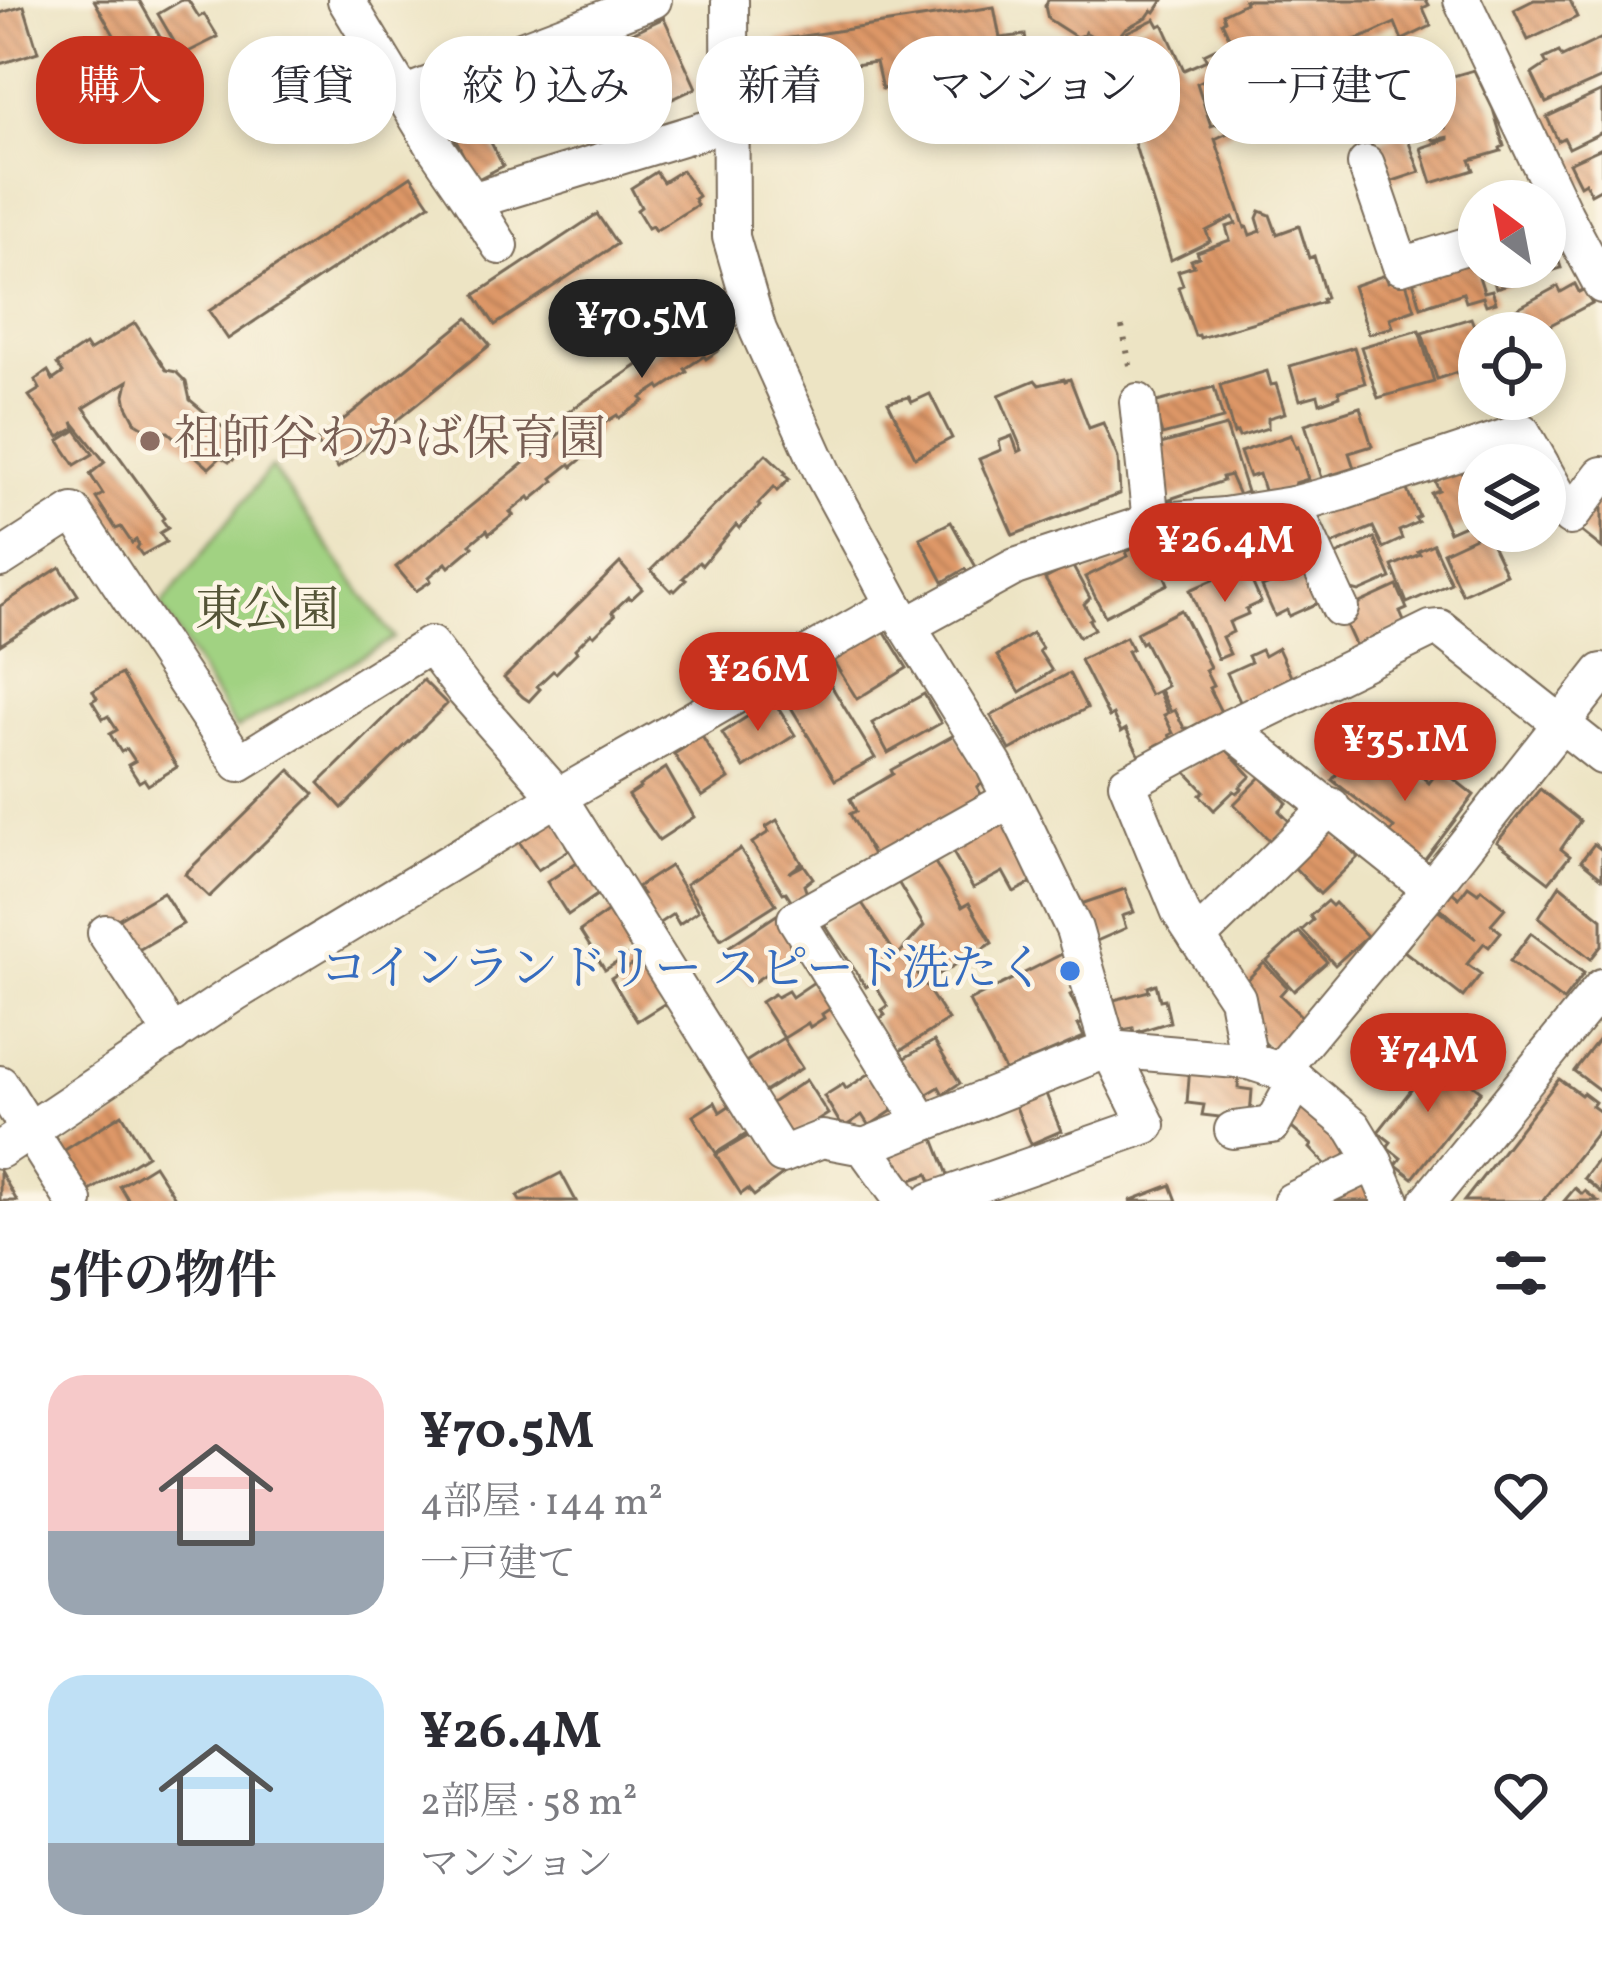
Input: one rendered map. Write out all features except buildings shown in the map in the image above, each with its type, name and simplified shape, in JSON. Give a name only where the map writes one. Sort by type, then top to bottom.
[{"type":"street","points":[[346,0],[500,246]]},
{"type":"street","points":[[404,95],[652,0]]},
{"type":"street","points":[[730,0],[730,36]]},
{"type":"street","points":[[1462,0],[1538,180]]},
{"type":"street","points":[[472,201],[696,133]]},
{"type":"street","points":[[731,144],[731,237],[758,330],[824,476],[1012,800],[1074,928],[1109,1049],[1147,1125],[931,1201]]},
{"type":"street","points":[[1366,164],[1401,266],[1458,248]]},
{"type":"street","points":[[1566,232],[1600,273]]},
{"type":"street","points":[[1138,402],[1150,521]]},
{"type":"street","points":[[1486,444],[1522,432],[1529,444]]},
{"type":"street","points":[[15,1140],[236,992],[558,796],[901,615],[1015,568],[1150,521],[1293,505],[1458,453]]},
{"type":"street","points":[[1566,510],[1570,517],[1602,475]]},
{"type":"street","points":[[1293,505],[1340,608]]},
{"type":"street","points":[[0,559],[74,512],[239,763],[430,645],[558,796],[782,1155],[822,1139],[864,1147],[1109,1049],[1275,1071]]},
{"type":"street","points":[[1391,1201],[1353,1127],[1275,1071],[1237,998],[1180,912],[1127,783],[1229,728],[1440,628],[1602,756]]},
{"type":"street","points":[[1233,1130],[1272,1124],[1275,1071],[1431,890],[1602,672]]},
{"type":"street","points":[[1229,728],[1431,890]]},
{"type":"street","points":[[923,1123],[796,919],[1012,800]]},
{"type":"street","points":[[1197,938],[1330,806]]},
{"type":"street","points":[[106,933],[173,1035]]},
{"type":"street","points":[[1427,1201],[1602,987]]},
{"type":"street","points":[[0,1084],[15,1140],[74,1201]]},
{"type":"street","points":[[864,1147],[903,1201]]},
{"type":"street","points":[[1292,1201],[1374,1162]]},
{"type":"path","points":[[1122,327],[1138,402]]},
{"type":"green space","name":"東公園","points":[[271,467],[394,638],[236,729],[161,606]]},
{"type":"place","name":"祖師谷わかば保育園","points":[[150,441]]},
{"type":"place","name":"コインランドリー スピード洗たく","points":[[1070,971]]}]
